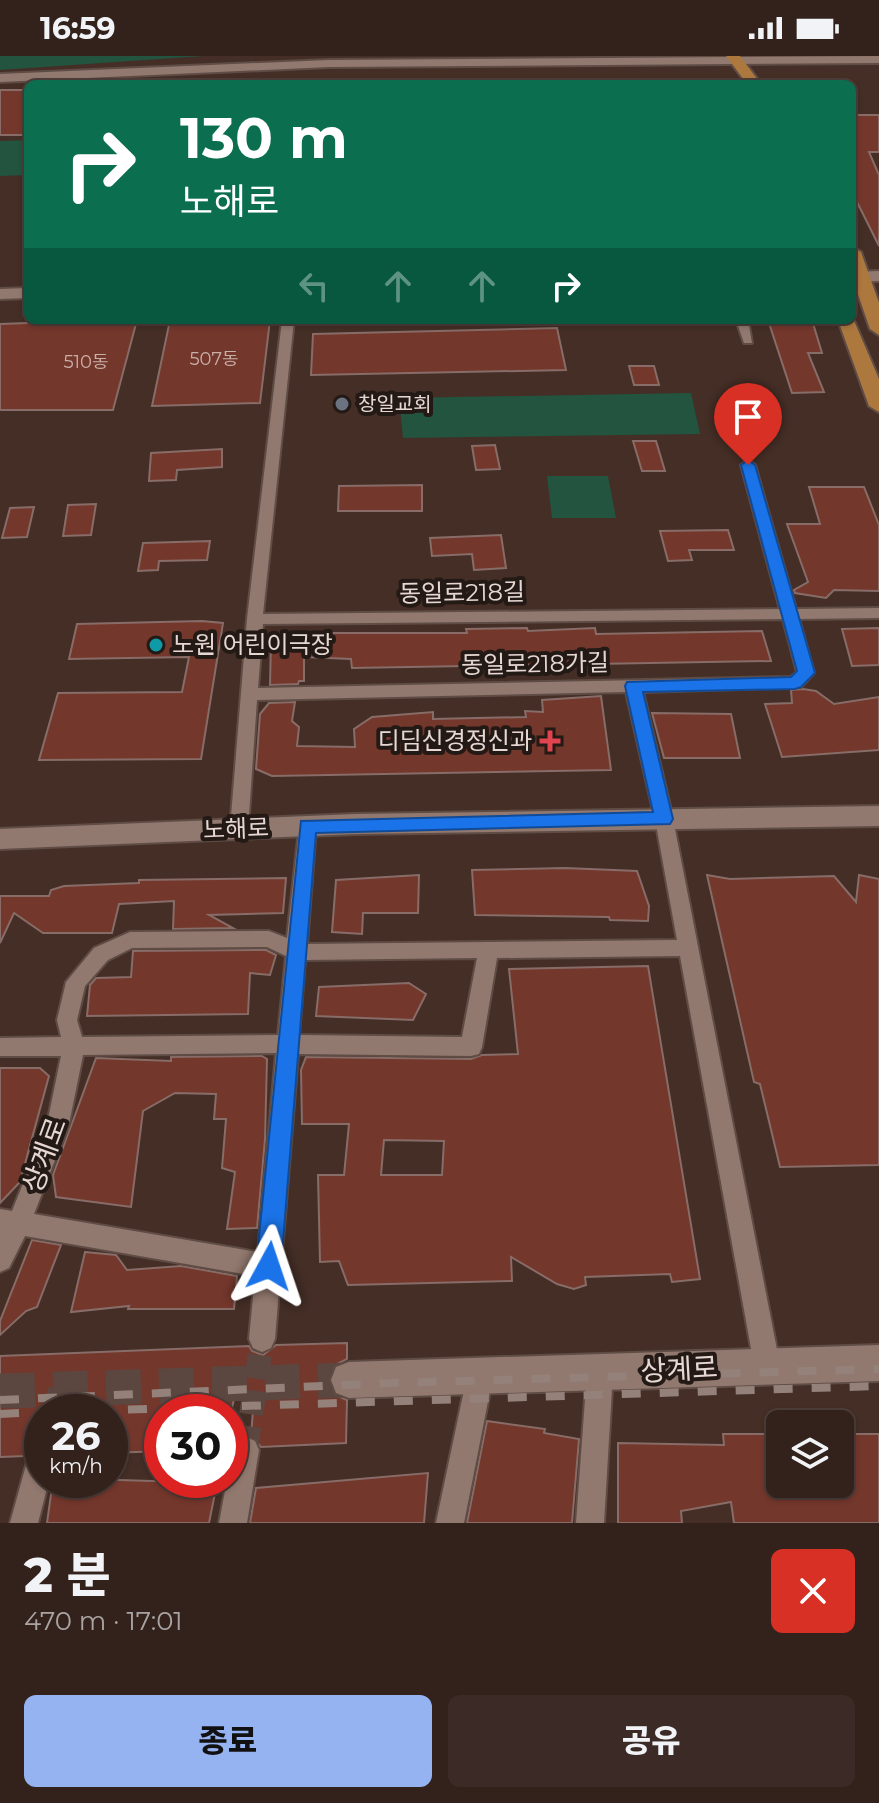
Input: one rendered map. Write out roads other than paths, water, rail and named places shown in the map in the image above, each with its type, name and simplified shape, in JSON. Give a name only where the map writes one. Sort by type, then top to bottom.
[{"type":"main road","points":[[0,78],[110,69],[264,65],[735,58],[879,59]]},
{"type":"main road","points":[[735,58],[751,80]]},
{"type":"main road","points":[[755,58],[767,73]]},
{"type":"main road","points":[[864,277],[879,329]]},
{"type":"main road","points":[[0,294],[24,293]]},
{"type":"main road","points":[[848,324],[879,406]]},
{"type":"main road","name":"노해로","points":[[0,839],[307,826],[879,816]]},
{"type":"main road","name":"상계로","points":[[349,1380],[879,1363]]},
{"type":"street","points":[[239,829],[255,619],[288,324]]},
{"type":"street","points":[[743,324],[748,340]]},
{"type":"street","points":[[748,465],[790,614]]},
{"type":"street","name":"동일로218길","points":[[255,619],[879,613]]},
{"type":"street","name":"동일로218가길","points":[[248,694],[795,683],[806,673],[790,614]]},
{"type":"street","points":[[633,686],[664,819],[767,1365]]},
{"type":"street","points":[[262,1339],[307,826]]},
{"type":"street","name":"상계로","points":[[0,1260],[10,1221],[58,1124],[74,1046],[67,1020],[76,982],[101,954],[130,940],[269,939],[297,952],[688,948]]},
{"type":"street","points":[[0,1047],[287,1044],[471,1047],[488,952]]},
{"type":"street","points":[[10,1221],[269,1266]]},
{"type":"street","points":[[590,1523],[600,1372]]},
{"type":"street","points":[[450,1523],[480,1376]]},
{"type":"street","points":[[24,1523],[31,1498]]},
{"type":"street","points":[[233,1523],[237,1498]]},
{"type":"tunnel","points":[[248,1436],[262,1339]]},
{"type":"tunnel","points":[[0,1391],[349,1380]]},
{"type":"tunnel","points":[[59,1394],[60,1390]]},
{"type":"railway","points":[[0,1400],[393,1383],[879,1369]]},
{"type":"railway","points":[[128,1410],[879,1386]]},
{"type":"railway","points":[[0,1414],[24,1413]]},
{"type":"place","name":"창일교회","points":[[342,404]]},
{"type":"place","name":"노원 어린이극장","points":[[156,645]]},
{"type":"place","name":"디딤신경정신과","points":[[550,741]]}]
